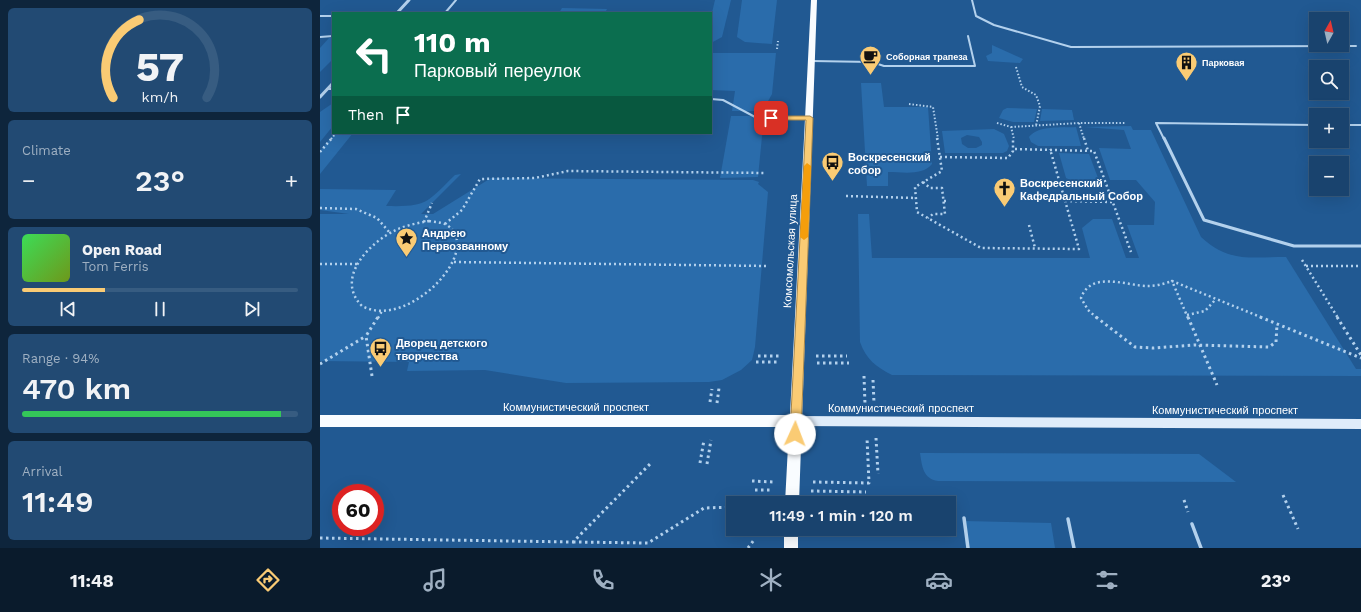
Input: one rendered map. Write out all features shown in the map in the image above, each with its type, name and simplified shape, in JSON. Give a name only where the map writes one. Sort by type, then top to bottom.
[{"type":"main road","name":"Комсомольская улица","points":[[792,496],[814,0]]},
{"type":"main road","name":"Коммунистический проспект","points":[[320,421],[796,421],[1361,424]]},
{"type":"main road","points":[[791,536],[791,548]]},
{"type":"street","points":[[398,12],[408,0]]},
{"type":"street","points":[[320,97],[332,84]]},
{"type":"lane","points":[[446,12],[456,0]]},
{"type":"lane","points":[[972,0],[976,16],[982,19],[1071,47],[1356,46]]},
{"type":"lane","points":[[320,16],[332,16]]},
{"type":"lane","points":[[320,37],[332,36]]},
{"type":"lane","points":[[812,61],[872,62],[884,66],[975,66],[968,36]]},
{"type":"lane","points":[[327,89],[332,90]]},
{"type":"lane","points":[[712,99],[722,100],[757,118],[810,118]]},
{"type":"lane","points":[[1309,125],[1156,123],[1204,220],[1294,246],[1361,246]]},
{"type":"lane","points":[[1349,125],[1361,125]]},
{"type":"lane","points":[[964,518],[968,548]]},
{"type":"lane","points":[[1068,519],[1074,548]]},
{"type":"lane","points":[[1192,524],[1201,548]]},
{"type":"path","points":[[777,49],[778,41]]},
{"type":"path","points":[[1016,67],[1022,87],[1036,95],[1040,106],[1036,126]]},
{"type":"path","points":[[909,104],[933,107],[942,171],[915,187],[917,212],[981,248],[1079,248],[1050,150]]},
{"type":"path","points":[[1079,123],[1088,151]]},
{"type":"path","points":[[997,124],[1011,127],[1079,123],[1125,123]]},
{"type":"path","points":[[940,157],[1008,158],[1013,154],[1015,149],[1011,127]]},
{"type":"path","points":[[320,152],[335,134]]},
{"type":"path","points":[[1015,149],[1094,151],[1131,252]]},
{"type":"path","points":[[446,224],[462,210],[480,179],[534,178],[568,171],[766,173]]},
{"type":"path","points":[[923,182],[930,188],[942,188],[944,201],[945,214],[933,214],[928,218]]},
{"type":"path","points":[[846,196],[916,198]]},
{"type":"path","points":[[944,201],[949,201]]},
{"type":"path","points":[[1065,201],[1112,202]]},
{"type":"path","points":[[423,222],[432,203]]},
{"type":"path","points":[[320,208],[356,209],[377,218],[390,234]]},
{"type":"path","points":[[429,221],[446,224],[455,233],[458,246],[454,262],[442,280],[422,297],[403,306],[382,310],[364,307],[355,296],[352,281],[358,264],[371,247],[390,234],[410,224],[423,222],[429,221]]},
{"type":"path","points":[[1029,225],[1035,248]]},
{"type":"path","points":[[1294,246],[1361,355]]},
{"type":"path","points":[[454,262],[766,266]]},
{"type":"path","points":[[321,265],[358,264]]},
{"type":"path","points":[[1306,266],[1361,266]]},
{"type":"path","points":[[1277,324],[1276,342],[1269,347],[1135,346],[1128,343],[1113,330],[1096,319],[1083,306],[1082,296],[1087,288],[1093,284],[1114,281],[1154,286],[1172,281],[1361,358]]},
{"type":"path","points":[[1172,281],[1217,385]]},
{"type":"path","points":[[1187,315],[1205,311],[1212,306],[1216,299]]},
{"type":"path","points":[[320,364],[366,336],[382,310]]},
{"type":"path","points":[[366,336],[372,376]]},
{"type":"path","points":[[573,542],[651,463]]},
{"type":"path","points":[[1283,495],[1298,529]]},
{"type":"path","points":[[320,538],[648,543],[704,508],[726,507]]},
{"type":"path","points":[[748,548],[754,540]]},
{"type":"shaded area","points":[[715,0],[731,0],[722,37],[712,42],[712,13]]},
{"type":"shaded area","points":[[742,0],[777,0],[772,44],[745,42],[737,37]]},
{"type":"shaded area","points":[[562,8],[607,9],[606,12],[560,12]]},
{"type":"shaded area","points":[[329,38],[332,38],[332,60],[320,72],[320,48]]},
{"type":"shaded area","points":[[992,45],[1023,59],[1020,63],[988,61],[986,56],[992,53]]},
{"type":"shaded area","points":[[712,53],[776,53],[772,94],[767,103],[766,111],[732,111],[735,91],[712,90]]},
{"type":"shaded area","points":[[861,83],[881,83],[884,107],[928,107],[932,164],[928,168],[918,172],[888,172],[888,186],[867,186]]},
{"type":"shaded area","points":[[332,104],[332,127],[320,142],[320,112]]},
{"type":"shaded area","points":[[1007,108],[1037,109],[1034,122],[1013,122],[999,118],[1003,110]]},
{"type":"shaded area","points":[[1042,109],[1072,110],[1074,120],[1040,121]]},
{"type":"shaded area","points":[[731,116],[764,116],[758,177],[720,178]]},
{"type":"shaded area","points":[[1131,126],[1133,130],[1151,130],[1201,237],[1221,251],[1231,255],[1251,258],[1286,257],[1356,369],[1361,369],[1361,376],[892,375],[872,362],[862,348],[860,342],[858,214],[869,214],[872,258],[1090,258],[1082,228],[1093,219],[1112,219],[1126,258],[1139,258],[1127,225],[1154,225],[1155,202],[1136,180],[1110,180],[1099,148],[1131,149],[1124,130],[1084,127]]},
{"type":"shaded area","points":[[1076,127],[1081,146],[1038,146],[1031,142],[1029,137],[1033,133],[1044,129]]},
{"type":"shaded area","points":[[994,129],[1004,134],[1009,146],[1007,151],[1003,153],[945,153],[942,131]],"holes":[[[967,135],[979,137],[982,145],[976,148],[968,148],[962,144],[961,138]]]},
{"type":"shaded area","points":[[334,134],[352,134],[320,174],[320,151]]},
{"type":"shaded area","points":[[1059,153],[1089,154],[1101,186],[1083,186],[1066,178]]},
{"type":"shaded area","points":[[461,174],[421,214],[433,214],[491,178],[753,180],[759,182],[758,184],[768,192],[755,347],[752,360],[741,370],[722,380],[709,382],[566,383],[485,370],[407,371],[409,362],[320,361],[320,214],[349,214],[320,210],[320,189],[396,190],[386,206],[410,206],[425,201],[438,192],[455,175]]},
{"type":"shaded area","points":[[920,453],[1199,454],[1236,482],[938,481],[929,478],[926,475]]},
{"type":"shaded area","points":[[964,521],[1051,523],[1055,548],[966,548]]},
{"type":"slow traffic","points":[[804,237],[807,166]]},
{"type":"place","name":"Соборная трапеза","points":[[871,76]]},
{"type":"place","name":"Парковая","points":[[1186,82]]},
{"type":"place","name":"Воскресенский собор","points":[[833,182]]},
{"type":"place","name":"Воскресенский Кафедральный Собор","points":[[1005,208]]},
{"type":"place","name":"Андрею Первозванному","points":[[407,258]]},
{"type":"place","name":"Дворец детского творчества","points":[[381,368]]},
{"type":"route","points":[[771,118],[810,118],[795,434]]}]
